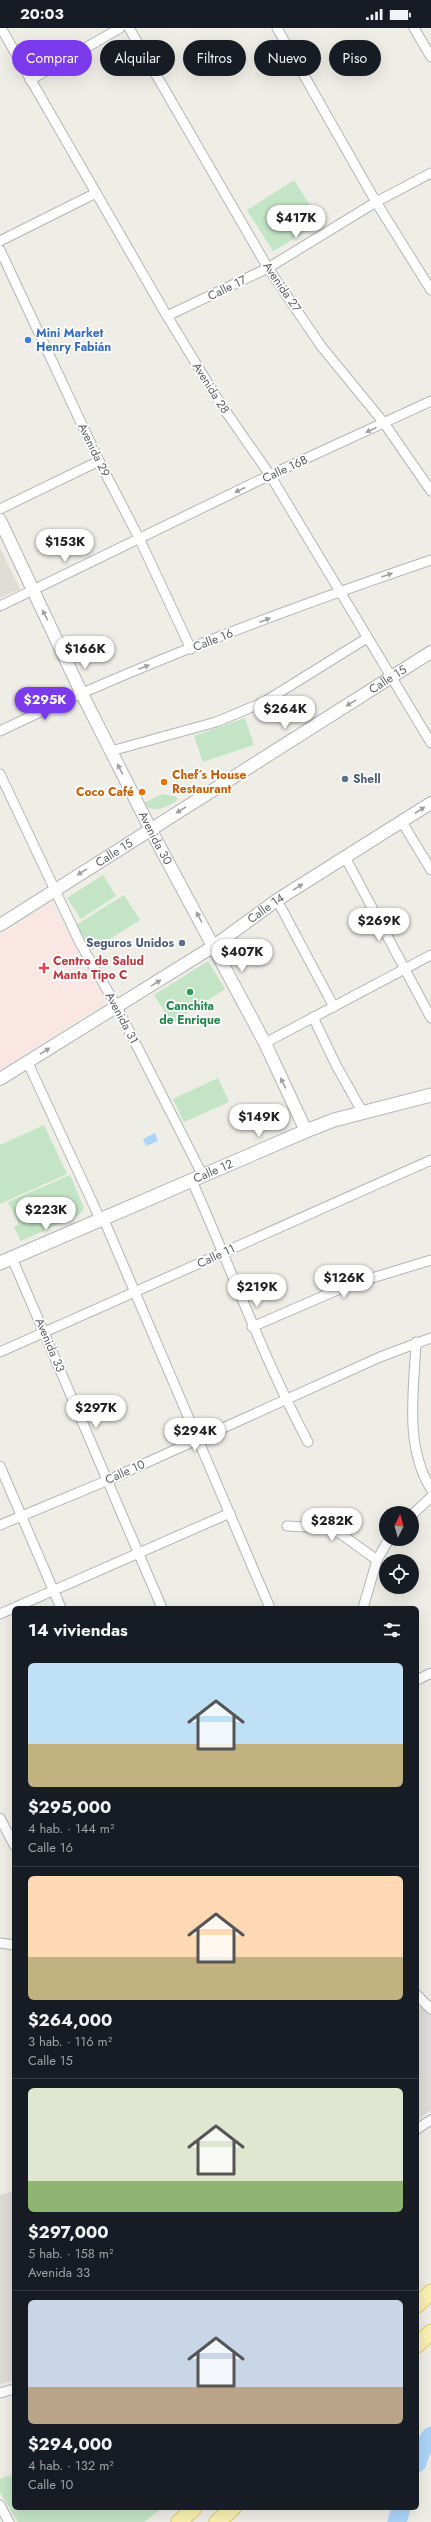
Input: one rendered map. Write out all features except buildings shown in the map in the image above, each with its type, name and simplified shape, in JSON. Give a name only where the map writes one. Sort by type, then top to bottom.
[{"type":"main road","name":"Calle 12","points":[[0,1263],[103,1221],[306,1131],[363,1113],[431,1095]]},
{"type":"main road","points":[[419,2303],[431,2292]]},
{"type":"main road","points":[[419,2343],[431,2332]]},
{"type":"main road","points":[[178,2522],[192,2510]]},
{"type":"main road","points":[[218,2522],[231,2510]]},
{"type":"street","name":"Avenida 28","points":[[1,28],[167,316],[220,404],[270,475],[338,592],[431,743]]},
{"type":"street","points":[[30,80],[120,28]]},
{"type":"street","name":"Avenida 27","points":[[129,28],[268,268],[322,346],[384,423],[431,491]]},
{"type":"street","points":[[277,28],[376,202],[431,290]]},
{"type":"street","points":[[414,28],[431,57]]},
{"type":"street","name":"Calle 17","points":[[167,316],[268,268],[376,202],[431,173]]},
{"type":"street","points":[[0,241],[96,193]]},
{"type":"street","name":"Avenida 29","points":[[0,250],[99,461],[139,538],[191,648]]},
{"type":"street","name":"Calle 16B","points":[[139,538],[270,475],[431,401]]},
{"type":"street","points":[[0,509],[99,461]]},
{"type":"street","name":"Avenida 30","points":[[0,520],[81,692],[151,829],[265,1043],[306,1131]]},
{"type":"street","points":[[0,606],[139,538]]},
{"type":"street","name":"Calle 16","points":[[0,731],[81,692],[191,648],[338,592],[431,560]]},
{"type":"street","points":[[111,751],[216,722],[264,702],[367,638]]},
{"type":"street","name":"Calle 15","points":[[0,925],[54,889],[431,652]]},
{"type":"street","name":"Avenida 31","points":[[0,774],[80,943],[117,1007],[197,1179],[252,1327],[286,1400],[308,1442]]},
{"type":"street","name":"Calle 14","points":[[0,1079],[214,946],[277,900],[431,803]]},
{"type":"street","points":[[402,822],[431,870]]},
{"type":"street","points":[[345,857],[431,1018]]},
{"type":"street","points":[[277,900],[334,1007]]},
{"type":"street","points":[[265,1043],[431,955]]},
{"type":"street","points":[[313,1017],[336,1065],[363,1113]]},
{"type":"street","points":[[28,1061],[103,1221],[269,1606]]},
{"type":"street","name":"Calle 11","points":[[0,1352],[44,1331],[134,1294],[224,1252],[431,1160]]},
{"type":"street","name":"Avenida 33","points":[[12,1258],[106,1481],[161,1606]]},
{"type":"street","points":[[252,1327],[349,1285],[431,1260]]},
{"type":"street","name":"Calle 10","points":[[0,1525],[106,1481],[380,1357],[416,1342],[431,1338]]},
{"type":"street","points":[[416,1342],[414,1436],[417,1460],[423,1476],[431,1489]]},
{"type":"street","points":[[0,1466],[60,1606]]},
{"type":"street","points":[[419,1508],[431,1497]]},
{"type":"street","points":[[18,1606],[230,1513]]},
{"type":"street","points":[[287,1526],[326,1528],[341,1534],[377,1560]]},
{"type":"street","points":[[364,1606],[377,1560],[385,1546]]},
{"type":"street","points":[[0,1614],[12,1609]]},
{"type":"street","points":[[419,1679],[431,1673]]},
{"type":"street","points":[[2,1822],[12,1841]]},
{"type":"street","points":[[0,1943],[12,1945]]},
{"type":"street","points":[[419,1997],[431,2009]]},
{"type":"street","points":[[419,2128],[431,2120]]},
{"type":"street","points":[[0,2393],[12,2390]]},
{"type":"street","points":[[0,2505],[9,2522]]},
{"type":"shaded area","points":[[0,548],[20,589],[0,598]]},
{"type":"shaded area","name":"Centro de Salud Manta Tipo C","points":[[51,903],[106,1002],[0,1070],[0,935]]},
{"type":"shaded area","points":[[419,2004],[431,2015],[431,2110],[419,2119]]},
{"type":"shaded area","points":[[12,2192],[12,2381],[0,2384],[0,2195]]},
{"type":"green space","points":[[294,180],[321,223],[273,251],[247,210]]},
{"type":"green space","points":[[245,718],[254,745],[203,762],[194,736]]},
{"type":"green space","points":[[162,794],[176,797],[178,800],[161,809],[152,809],[144,803]]},
{"type":"green space","points":[[103,875],[116,896],[81,919],[67,898]]},
{"type":"green space","points":[[124,895],[140,920],[92,950],[76,925]]},
{"type":"green space","name":"Canchita de Enrique","points":[[208,961],[225,989],[172,1023],[154,995]]},
{"type":"green space","points":[[218,1078],[229,1102],[184,1122],[173,1099]]},
{"type":"green space","points":[[44,1125],[67,1174],[0,1204],[0,1145]]},
{"type":"green space","points":[[70,1175],[84,1208],[79,1215],[21,1241],[14,1227],[19,1224],[8,1202]]},
{"type":"green space","points":[[12,2475],[12,2510],[159,2510],[144,2522],[18,2522],[0,2492],[0,2479]]},
{"type":"water","points":[[155,1133],[158,1141],[146,1146],[143,1139]]},
{"type":"waterway","points":[[419,2457],[421,2451],[431,2436]]},
{"type":"waterway","points":[[397,2522],[400,2510]]},
{"type":"place","name":"Mini Market Henry Fabián","points":[[28,340]]},
{"type":"place","name":"Shell","points":[[345,779]]},
{"type":"place","name":"Chef´s House Restaurant","points":[[164,782]]},
{"type":"place","name":"Coco Café","points":[[142,792]]},
{"type":"place","name":"Seguros Unidos","points":[[182,943]]},
{"type":"place","name":"Centro de Salud Manta Tipo C","points":[[44,968]]},
{"type":"place","name":"Canchita de Enrique","points":[[190,992]]}]
